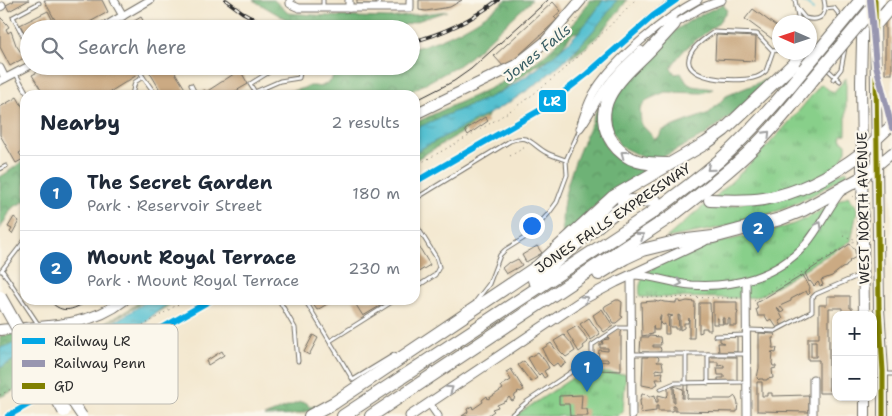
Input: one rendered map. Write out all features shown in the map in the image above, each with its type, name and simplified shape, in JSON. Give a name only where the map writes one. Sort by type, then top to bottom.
[{"type":"highway","points":[[817,44],[851,0]]},
{"type":"highway","name":"JONES FALLS EXPRESSWAY","points":[[343,416],[689,186],[720,160],[758,122],[800,66],[862,0]]},
{"type":"highway","name":"JONES FALLS EXPRESSWAY","points":[[371,416],[665,220],[710,187],[770,131],[877,0]]},
{"type":"highway","points":[[875,25],[892,5]]},
{"type":"highway","points":[[671,164],[636,162],[621,153],[611,141],[604,113],[607,99],[620,79],[674,24]]},
{"type":"highway","points":[[310,416],[334,403],[518,281],[538,266],[613,197],[706,143],[724,130],[800,66],[805,60]]},
{"type":"highway","points":[[710,200],[757,200],[793,192],[830,175],[862,152]]},
{"type":"highway","points":[[499,331],[642,250],[679,241],[713,237],[780,219],[848,192],[863,177]]},
{"type":"highway","points":[[601,208],[614,204],[655,200]]},
{"type":"highway","points":[[456,341],[486,314],[536,279],[606,219],[631,202]]},
{"type":"highway","points":[[0,297],[15,324]]},
{"type":"main road","points":[[420,112],[516,65],[545,42],[581,0]]},
{"type":"main road","name":"WEST NORTH AVENUE","points":[[862,0],[864,311]]},
{"type":"main road","name":"WEST NORTH AVENUE","points":[[877,0],[875,25],[879,308],[888,374],[883,416]]},
{"type":"main road","points":[[862,152],[892,125]]},
{"type":"main road","points":[[863,177],[892,153]]},
{"type":"main road","points":[[0,293],[21,324]]},
{"type":"main road","points":[[62,324],[84,321],[104,313],[116,305]]},
{"type":"main road","points":[[865,401],[865,416]]},
{"type":"main road","points":[[74,404],[82,416]]},
{"type":"street","points":[[114,0],[123,16]]},
{"type":"street","points":[[119,20],[150,0]]},
{"type":"street","points":[[349,0],[349,8]]},
{"type":"street","points":[[580,128],[589,100],[610,71],[670,17],[698,0]]},
{"type":"street","points":[[580,128],[589,117],[602,93],[623,66],[674,24],[701,8],[722,0]]},
{"type":"street","points":[[290,2],[299,8],[349,8],[379,4],[410,4]]},
{"type":"street","points":[[0,68],[3,80],[20,71]]},
{"type":"street","points":[[631,276],[647,275],[702,286],[716,286],[746,281],[781,265],[798,253],[811,237],[829,208],[848,192]]},
{"type":"street","points":[[410,416],[584,300],[713,237]]},
{"type":"street","points":[[631,276],[632,416]]},
{"type":"street","points":[[746,281],[747,416]]},
{"type":"street","points":[[813,379],[813,416]]},
{"type":"street","points":[[429,403],[438,416]]},
{"type":"lane","points":[[323,0],[323,8]]},
{"type":"lane","points":[[795,0],[798,15]]},
{"type":"lane","points":[[796,7],[805,18],[814,20],[822,16],[825,9],[824,0]]},
{"type":"lane","points":[[20,30],[13,17],[39,3]]},
{"type":"lane","points":[[825,9],[834,8],[838,11],[844,23]]},
{"type":"lane","points":[[714,32],[757,34],[773,51],[766,71],[753,78],[743,80],[704,76],[692,69],[689,64],[692,50],[714,32]]},
{"type":"lane","points":[[834,77],[841,68],[845,48],[845,32]]},
{"type":"lane","points":[[822,64],[840,81]]},
{"type":"lane","points":[[16,73],[25,90]]},
{"type":"lane","points":[[254,90],[250,84],[264,75]]},
{"type":"lane","points":[[260,90],[280,81],[299,78],[300,75]]},
{"type":"lane","points":[[133,90],[135,82],[143,77],[152,90]]},
{"type":"lane","points":[[191,85],[194,90]]},
{"type":"lane","points":[[416,342],[461,314],[480,297],[489,284],[500,255],[504,250],[529,235],[549,213],[557,202],[567,175],[566,160],[580,128]]},
{"type":"lane","points":[[420,196],[516,138],[529,139],[545,152],[566,160]]},
{"type":"lane","points":[[0,169],[6,166]]},
{"type":"lane","points":[[420,231],[436,257],[439,267],[435,275],[420,285]]},
{"type":"lane","points":[[20,247],[1,271],[20,298]]},
{"type":"lane","points":[[715,336],[771,332],[780,329],[809,313],[812,310],[812,298],[816,294],[863,274]]},
{"type":"lane","points":[[25,305],[38,324]]},
{"type":"lane","points":[[282,305],[295,328],[298,361]]},
{"type":"lane","points":[[308,305],[353,380],[400,352]]},
{"type":"lane","points":[[330,341],[387,305]]},
{"type":"lane","points":[[510,416],[528,401],[592,358],[592,345],[618,328],[631,328]]},
{"type":"lane","points":[[631,354],[747,354]]},
{"type":"lane","points":[[686,354],[686,383]]},
{"type":"lane","points":[[708,354],[708,382]]},
{"type":"lane","points":[[661,389],[675,383],[747,382]]},
{"type":"path","points":[[420,163],[483,128],[536,92],[599,38],[635,0]]},
{"type":"path","points":[[510,156],[530,145]]},
{"type":"path","points":[[848,192],[853,199]]},
{"type":"path","points":[[754,301],[857,240],[843,236]]},
{"type":"path","points":[[631,296],[747,299]]},
{"type":"path","points":[[147,324],[177,305]]},
{"type":"path","points":[[0,396],[12,389]]},
{"type":"green space","points":[[253,0],[274,0],[288,13],[327,16],[389,18],[447,11],[420,20],[287,20]]},
{"type":"green space","points":[[506,0],[532,0],[471,56],[456,67],[413,90],[296,90],[310,86],[320,87],[331,81],[333,75],[420,75],[420,46],[461,30]]},
{"type":"green space","points":[[590,0],[627,0],[594,40],[569,59],[590,33],[586,30],[573,33],[555,56],[537,65],[488,100],[420,129],[420,121],[501,83],[537,61],[563,37]]},
{"type":"green space","points":[[723,4],[727,11],[710,30],[681,53],[671,68],[675,74],[681,73],[687,83],[692,86],[713,89],[702,93],[665,92],[647,100],[640,109],[641,124],[655,139],[660,136],[661,131],[709,113],[726,96],[767,79],[741,108],[705,135],[661,158],[648,160],[620,146],[609,125],[613,94],[676,30],[694,18]]},
{"type":"green space","points":[[846,78],[846,134],[841,135],[840,139],[846,144],[846,151],[841,160],[843,162],[807,183],[763,196],[713,199],[770,143],[821,84],[833,93]]},
{"type":"green space","points":[[599,104],[599,128],[606,146],[620,160],[641,169],[643,174],[614,189],[563,236],[562,219],[568,185],[579,152]]},
{"type":"green space","points":[[486,111],[489,114],[486,118],[420,157],[420,143]]},
{"type":"green space","points":[[20,163],[20,204],[12,208],[0,229],[0,177]]},
{"type":"green space","points":[[847,171],[848,173],[813,195],[769,214],[718,228],[666,238],[706,204],[733,206]]},
{"type":"green space","points":[[848,196],[856,206],[857,211],[851,241],[763,294],[739,298],[640,297],[640,285],[647,273],[661,263],[702,247],[788,226]]},
{"type":"green space","points":[[138,305],[105,324],[100,324],[118,316]]},
{"type":"green space","points":[[158,305],[170,305],[132,324],[110,324]]},
{"type":"green space","points":[[12,335],[12,348],[0,351],[0,336]]},
{"type":"green space","points":[[0,355],[12,355],[12,391],[0,397]]},
{"type":"green space","points":[[595,363],[595,372],[626,374],[623,410],[618,416],[515,416]]},
{"type":"green space","points":[[300,402],[307,403],[309,407],[316,406],[299,414],[264,416]]},
{"type":"water","name":"Jones Falls","points":[[603,0],[617,0],[583,42],[543,79],[501,107],[420,149],[420,126],[490,97],[522,79],[568,43],[593,15]]},
{"type":"water","points":[[141,305],[166,305],[142,324],[108,324]]},
{"type":"water","points":[[12,344],[12,361],[0,368],[0,348]]},
{"type":"building","points":[[13,0],[29,0],[9,11],[6,5]]},
{"type":"building","points":[[44,0],[102,0],[108,12],[93,20],[55,20]]},
{"type":"building","points":[[357,0],[376,0],[376,4],[357,4]]},
{"type":"building","points":[[419,0],[462,0],[450,7],[426,11],[419,10]]},
{"type":"building","points":[[553,2],[561,11],[554,17],[557,20],[505,68],[494,56]]},
{"type":"building","points":[[753,9],[772,23],[772,39],[745,19]]},
{"type":"building","points":[[48,11],[52,20],[30,20]]},
{"type":"building","points":[[0,17],[9,27],[6,29],[8,33],[11,31],[20,51],[20,60],[10,66],[0,47]]},
{"type":"building","points":[[885,17],[892,17],[892,74],[885,74]]},
{"type":"building","points":[[716,35],[756,37],[755,61],[715,59]]},
{"type":"building","points":[[32,75],[137,75],[113,90],[41,90]]},
{"type":"building","points":[[151,75],[177,75],[186,90],[160,90]]},
{"type":"building","points":[[232,75],[243,75],[248,84],[238,90],[209,90]]},
{"type":"building","points":[[17,97],[20,102],[20,161],[16,163],[0,135],[0,107]]},
{"type":"building","points":[[485,117],[488,121],[468,135],[465,130]]},
{"type":"building","points":[[14,217],[19,221],[12,234],[10,232],[12,229],[8,227]]},
{"type":"building","points":[[850,244],[855,250],[856,257],[849,261],[846,267],[832,276],[821,280],[823,285],[820,286],[818,282],[814,286],[809,282],[805,273]]},
{"type":"building","points":[[537,246],[542,253],[526,262],[522,255]]},
{"type":"building","points":[[420,248],[430,265],[420,271]]},
{"type":"building","points":[[518,259],[522,265],[506,274],[502,268],[509,262]]},
{"type":"building","points":[[803,275],[810,288],[810,293],[808,295],[806,291],[780,306],[784,311],[781,313],[777,307],[783,319],[779,321],[782,326],[777,328],[771,319],[768,321],[765,316],[758,316],[756,303]]},
{"type":"building","points":[[827,296],[850,296],[850,308],[852,308],[852,311],[842,311],[842,308],[829,308],[829,390],[832,390],[832,393],[819,393],[819,360],[808,360],[808,338],[819,338],[819,305],[827,305]],"holes":[[[811,341],[816,341],[816,357],[811,357]]]},
{"type":"building","points":[[616,300],[622,302],[621,316],[623,317],[614,323],[604,308]]},
{"type":"building","points":[[641,302],[695,302],[694,338],[689,338],[689,318],[688,323],[684,323],[684,328],[680,330],[680,316],[678,315],[679,329],[670,327],[670,317],[673,316],[668,315],[669,334],[665,334],[665,324],[662,325],[660,323],[660,316],[659,330],[654,330],[653,326],[653,334],[642,336]]},
{"type":"building","points":[[713,302],[737,302],[737,326],[730,326],[730,319],[728,319],[728,324],[724,324],[724,318],[722,318],[723,324],[718,324],[717,318],[717,324],[713,324]]},
{"type":"building","points":[[699,303],[710,303],[711,330],[702,328],[702,332],[699,333]]},
{"type":"building","points":[[314,305],[326,305],[317,310]]},
{"type":"building","points":[[356,305],[382,305],[363,316]]},
{"type":"building","points":[[602,309],[613,326],[604,332],[593,315]]},
{"type":"building","points":[[589,318],[600,334],[591,340],[580,324]]},
{"type":"building","points":[[577,326],[588,342],[579,352],[567,332]]},
{"type":"building","points":[[618,329],[623,330],[621,332],[621,371],[597,370],[599,361],[608,362],[607,359],[598,359],[599,350],[608,351],[608,348],[600,348],[600,344],[603,344],[602,340],[609,339],[608,336]]},
{"type":"building","points":[[759,333],[775,334],[774,338],[772,338],[772,348],[777,348],[776,353],[771,352],[773,354],[772,363],[776,368],[772,369],[773,378],[767,380],[759,380],[757,378],[759,368]]},
{"type":"building","points":[[313,335],[318,338],[309,355],[304,352]]},
{"type":"building","points":[[564,335],[575,351],[566,357],[554,341]]},
{"type":"building","points":[[641,337],[660,337],[661,345],[653,345],[653,347],[660,347],[660,352],[649,353],[640,351]]},
{"type":"building","points":[[720,337],[737,337],[737,352],[719,352],[718,343],[724,343],[720,341]]},
{"type":"building","points":[[551,343],[566,363],[560,367],[557,363],[553,366],[548,361],[542,349]]},
{"type":"building","points":[[222,351],[224,355],[208,365],[206,361]]},
{"type":"building","points":[[538,352],[549,368],[544,371],[547,376],[544,378],[541,373],[539,375],[535,370],[528,358]]},
{"type":"building","points":[[648,355],[657,356],[659,358],[657,362],[662,362],[663,367],[663,370],[656,369],[656,373],[663,372],[663,379],[656,379],[658,384],[652,387],[642,385],[643,357],[648,357]]},
{"type":"building","points":[[709,357],[737,357],[737,381],[718,381],[718,378],[724,378],[724,375],[718,375],[717,368],[724,368],[724,365],[718,366],[718,362],[709,362]]},
{"type":"building","points":[[524,361],[537,378],[531,382],[518,365]]},
{"type":"building","points":[[511,369],[524,390],[517,392],[514,400],[512,401],[509,397],[505,402],[497,405],[498,407],[492,409],[494,411],[487,416],[462,416],[468,412],[467,409],[472,406],[473,409],[483,402],[482,400],[487,396],[488,399],[503,389],[501,386],[511,380],[506,372]]},
{"type":"building","points":[[757,382],[762,382],[762,396],[768,396],[768,393],[772,393],[772,396],[808,395],[809,412],[757,411]]},
{"type":"building","points":[[684,384],[688,384],[687,398],[689,399],[731,399],[735,396],[738,403],[737,412],[675,411],[675,406],[673,406],[673,411],[658,411],[658,406],[656,406],[656,411],[641,413],[640,401],[642,394],[649,395],[649,397],[655,395],[656,402],[658,402],[658,395],[666,397],[668,395],[668,388],[673,386],[673,402],[675,402],[674,386],[683,389],[682,398],[684,398]]},
{"type":"building","points":[[582,395],[581,409],[587,409],[588,416],[570,416],[569,404],[559,404],[559,396]]},
{"type":"waterway","points":[[802,2],[809,5],[813,10]]},
{"type":"tram line","points":[[420,98],[454,81],[471,69],[548,0]]},
{"type":"tram line","points":[[645,17],[668,0]]},
{"type":"tram line","points":[[54,305],[64,310],[80,305]]},
{"type":"railway","points":[[226,0],[257,20]]},
{"type":"railway","points":[[420,39],[457,26],[498,0]]},
{"type":"rail line","name":"LR","points":[[420,179],[542,109],[587,74],[653,16],[676,0]]},
{"type":"rail line","name":"Penn","points":[[870,0],[876,65],[892,128]]},
{"type":"rail line","name":"LR","points":[[169,324],[202,305]]},
{"type":"rail line","name":"LR","points":[[8,416],[29,404]]},
{"type":"transit line","name":"GD","points":[[875,0],[879,308],[883,371],[883,416]]},
{"type":"place","name":"Mount Royal Terrace","points":[[758,253]]},
{"type":"place","name":"The Secret Garden","points":[[587,392]]}]
